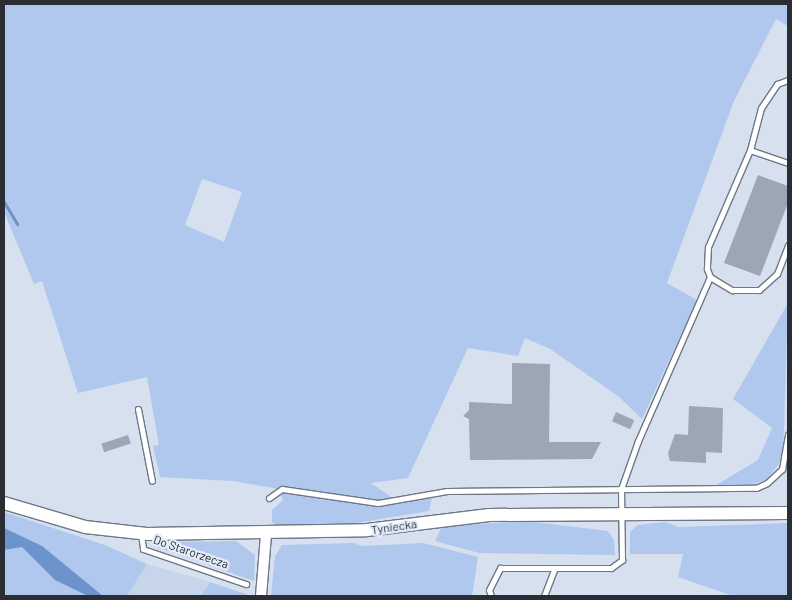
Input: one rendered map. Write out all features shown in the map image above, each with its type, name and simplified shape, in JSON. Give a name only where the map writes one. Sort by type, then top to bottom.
[{"type":"street","name":"Tyniecka","points":[[4,503],[85,527],[141,534],[266,535],[366,530],[472,516],[622,512],[788,513]]},
{"type":"street","points":[[261,596],[266,535]]},
{"type":"lane","points":[[491,596],[490,590],[500,568],[611,568],[619,563],[623,556],[621,489],[638,440],[710,277],[706,262],[708,247],[750,150],[761,108],[777,84],[788,80]]},
{"type":"lane","points":[[750,150],[788,163]]},
{"type":"lane","points":[[710,277],[732,290],[759,290],[777,274],[788,245]]},
{"type":"lane","points":[[138,409],[152,481]]},
{"type":"lane","points":[[269,498],[282,489],[378,503],[447,491],[756,488],[767,483],[782,468],[788,435]]},
{"type":"lane","name":"Do Starorzecza","points":[[141,534],[143,549],[246,584]]},
{"type":"lane","points":[[544,596],[555,568]]},
{"type":"shaded area","points":[[4,4],[788,4],[788,26],[776,19],[734,101],[667,283],[697,300],[642,419],[618,396],[550,349],[525,338],[518,356],[468,348],[408,478],[371,483],[394,499],[432,498],[429,511],[356,523],[276,525],[272,522],[272,510],[283,500],[279,489],[233,481],[160,477],[153,446],[159,445],[147,377],[78,393],[42,281],[34,284],[4,212]],"holes":[[[202,179],[242,192],[224,242],[185,225]]]},
{"type":"shaded area","points":[[788,303],[783,459],[766,480],[749,485],[713,487],[758,460],[772,428],[733,399]]},
{"type":"shaded area","points":[[4,512],[105,545],[147,564],[127,596],[4,596]]},
{"type":"shaded area","points":[[526,521],[608,531],[614,540],[615,555],[479,553],[435,541],[442,526]]},
{"type":"shaded area","points":[[665,522],[679,527],[788,523],[788,596],[733,596],[678,577],[683,554],[630,554],[630,532],[638,525]]},
{"type":"shaded area","points":[[4,528],[42,546],[103,596],[88,596],[55,580],[22,547],[4,550]]},
{"type":"shaded area","points":[[236,541],[255,555],[254,581],[157,547],[164,542]]},
{"type":"shaded area","points":[[353,543],[363,546],[423,543],[478,557],[472,596],[271,596],[275,556],[282,545]]},
{"type":"shaded area","points":[[147,564],[210,582],[201,596],[127,596]]},
{"type":"shaded area","points":[[210,582],[246,594],[246,596],[201,596]]},
{"type":"building","points":[[758,175],[788,186],[788,203],[760,276],[724,263]]},
{"type":"building","points":[[512,363],[550,364],[549,442],[601,442],[592,459],[470,460],[469,419],[463,416],[469,410],[469,402],[512,404]]},
{"type":"building","points":[[689,406],[723,408],[722,453],[706,452],[706,463],[670,461],[668,453],[675,434],[688,435]]},
{"type":"building","points":[[616,412],[634,420],[630,429],[612,421]]},
{"type":"building","points":[[128,435],[131,444],[104,452],[101,444]]},
{"type":"waterway","points":[[4,202],[17,224]]}]
